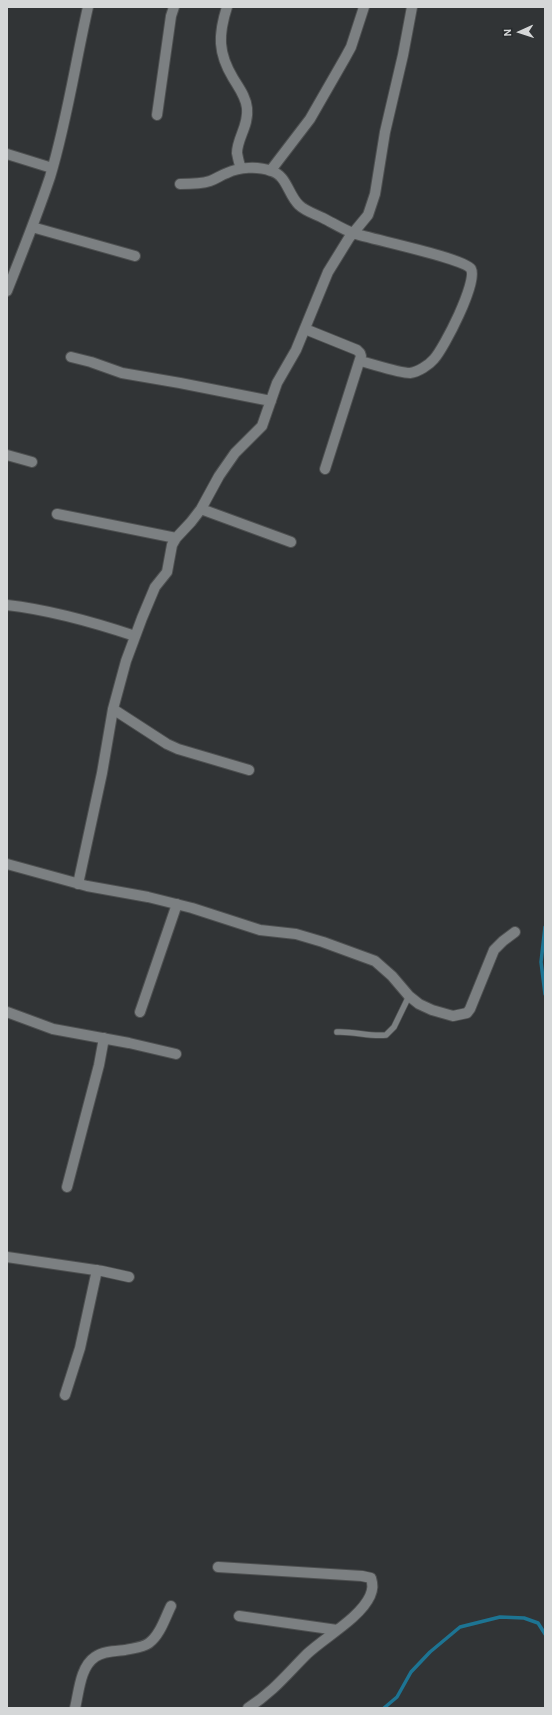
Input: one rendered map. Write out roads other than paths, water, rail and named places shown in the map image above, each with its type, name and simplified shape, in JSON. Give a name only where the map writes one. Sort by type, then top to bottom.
[{"type":"street","points":[[7,291],[32,227],[52,168],[71,92],[88,7]]},
{"type":"street","points":[[157,115],[171,16],[174,7]]},
{"type":"street","points":[[227,7],[224,17],[221,42],[222,55],[227,68],[244,94],[248,117],[237,153],[241,168]]},
{"type":"street","points":[[78,884],[102,773],[113,709],[124,668],[135,636],[155,587],[164,578],[167,572],[172,545],[176,538],[201,509],[219,476],[235,453],[262,426],[277,383],[293,356],[328,272],[353,233],[368,215],[375,194],[387,120],[412,7]]},
{"type":"street","points":[[271,170],[310,120],[351,47],[364,8]]},
{"type":"street","points":[[7,154],[52,168]]},
{"type":"street","points":[[180,184],[202,183],[241,168],[271,170],[282,178],[293,199],[299,206],[353,233],[408,247],[466,265],[471,269],[471,287],[451,330],[433,360],[423,368],[411,373],[360,361]]},
{"type":"street","points":[[32,227],[135,256]]},
{"type":"street","points":[[305,329],[360,352],[360,361],[325,469]]},
{"type":"street","points":[[71,357],[86,360],[122,373],[180,383],[271,402]]},
{"type":"street","points":[[7,455],[32,462]]},
{"type":"street","points":[[201,509],[291,542]]},
{"type":"street","points":[[57,514],[176,538]]},
{"type":"street","points":[[7,605],[26,607],[85,620],[135,636]]},
{"type":"street","points":[[113,709],[178,749],[249,770]]},
{"type":"street","points":[[7,864],[78,884],[177,904],[260,930],[296,934],[363,956],[384,968],[409,996],[419,1004],[446,1015],[460,1016],[467,1013],[474,1002],[494,950],[502,941],[515,932]]},
{"type":"street","points":[[140,1012],[177,904]]},
{"type":"street","points":[[7,1012],[52,1030],[104,1038],[176,1054]]},
{"type":"street","points":[[67,1186],[97,1072],[104,1038]]},
{"type":"street","points":[[7,1256],[97,1270],[129,1277]]},
{"type":"street","points":[[65,1395],[80,1348],[97,1270]]},
{"type":"street","points":[[218,1567],[362,1576],[371,1578],[373,1586],[370,1597],[354,1615],[308,1653],[277,1687],[248,1708]]},
{"type":"street","points":[[75,1708],[83,1673],[88,1663],[96,1656],[103,1653],[142,1647],[150,1642],[156,1635],[171,1606]]},
{"type":"street","points":[[239,1616],[337,1630]]},
{"type":"lane","points":[[337,1032],[353,1031],[379,1036],[386,1035],[394,1027],[409,996]]},
{"type":"waterway","points":[[545,927],[541,962],[545,994]]},
{"type":"waterway","points":[[384,1708],[397,1697],[411,1672],[430,1652],[460,1627],[500,1617],[524,1618],[538,1623],[545,1634]]}]
